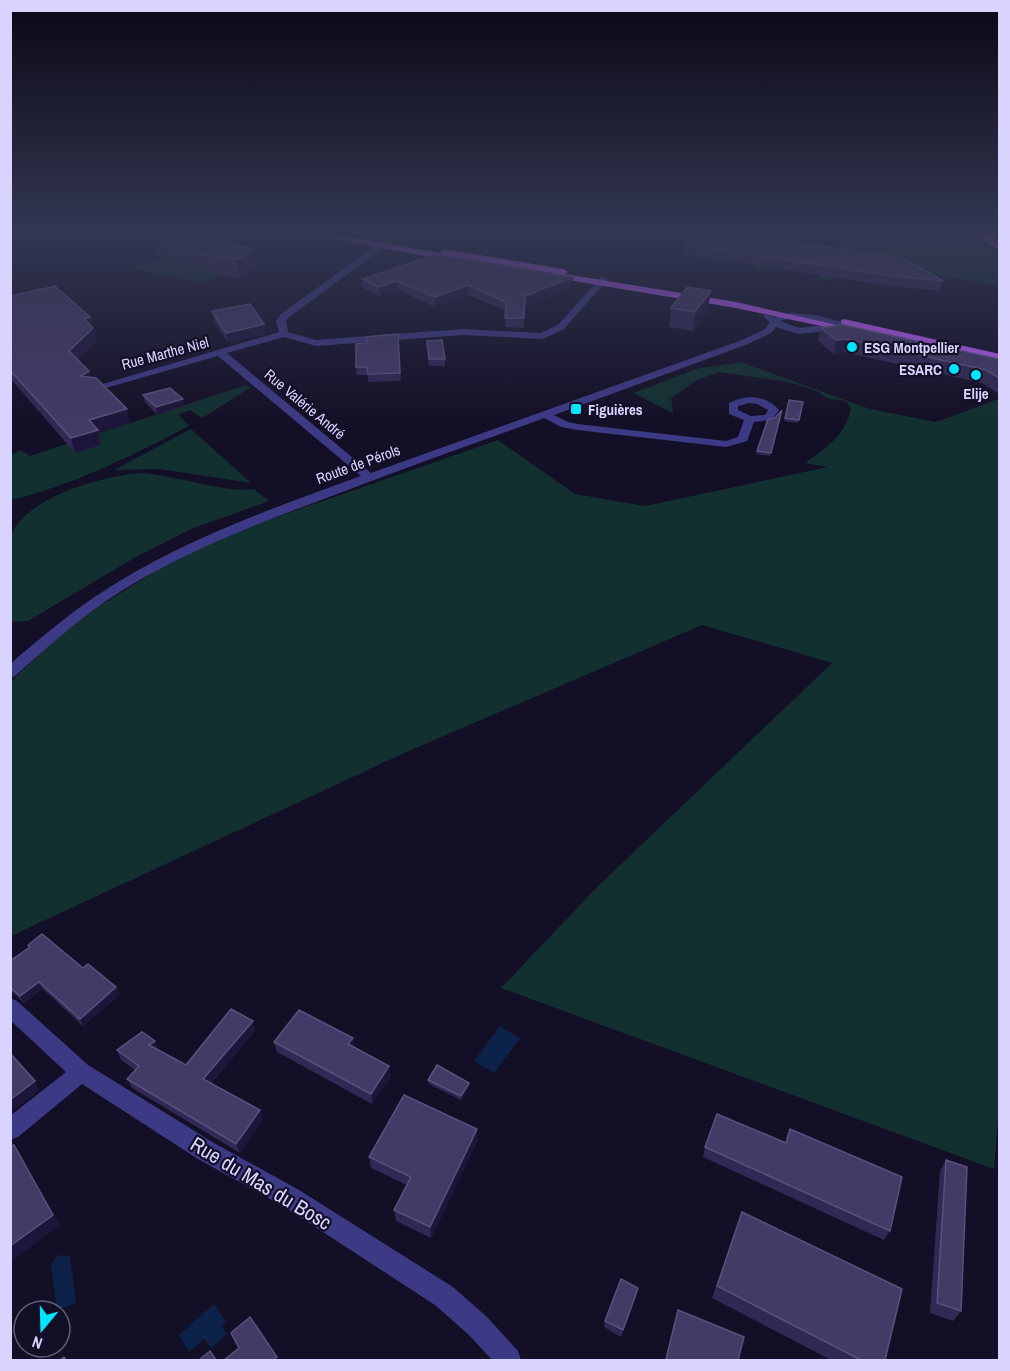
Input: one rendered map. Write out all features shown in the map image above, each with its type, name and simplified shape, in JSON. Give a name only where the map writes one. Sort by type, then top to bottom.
[{"type":"main road","points":[[672,294],[794,315],[848,329],[999,359]]},
{"type":"main road","points":[[676,294],[892,333],[999,359]]},
{"type":"street","points":[[314,294],[282,317],[284,334],[316,343],[463,332],[543,336],[561,327],[591,294]]},
{"type":"street","points":[[752,309],[766,314],[782,328],[798,331],[807,327],[794,315]]},
{"type":"street","points":[[794,315],[892,333]]},
{"type":"street","name":"Route de Pérols","points":[[10,673],[70,620],[154,565],[254,519],[745,342],[768,331],[774,322],[794,315]]},
{"type":"street","name":"Route de Pérols","points":[[745,342],[798,331],[833,327],[848,329]]},
{"type":"street","name":"Rue Marthe Niel","points":[[91,389],[284,334]]},
{"type":"street","name":"Rue Valérie André","points":[[221,353],[370,478]]},
{"type":"street","points":[[545,414],[565,425],[712,444],[737,443],[743,439],[750,419]]},
{"type":"street","name":"Rue du Mas du Bosc","points":[[10,1007],[81,1072],[206,1151],[291,1198],[444,1296],[478,1326],[509,1360]]},
{"type":"street","points":[[10,1130],[81,1072]]},
{"type":"green space","points":[[741,362],[870,409],[936,422],[999,399],[1000,1093],[994,1169],[501,988],[597,887],[832,663],[702,625],[402,754],[11,936],[11,681],[58,637],[93,610],[177,558],[260,523],[498,440],[575,494],[645,506],[828,467],[805,463],[827,446],[844,427],[851,409],[846,401],[828,399],[817,391],[789,382],[719,372],[697,380],[671,398],[673,413],[633,393],[696,369]]},
{"type":"green space","points":[[246,385],[250,388],[202,418],[190,410],[178,414],[189,426],[146,448],[80,478],[11,500],[10,455],[21,450],[30,456]]},
{"type":"green space","points":[[191,429],[251,483],[160,469],[114,470]]},
{"type":"green space","points":[[139,473],[229,489],[254,489],[269,501],[191,529],[134,558],[28,621],[11,622],[10,536],[19,522],[32,510],[66,491],[104,479]]},
{"type":"water","points":[[500,1026],[520,1038],[494,1073],[474,1061]]},
{"type":"water","points":[[58,1255],[70,1256],[76,1303],[72,1304],[72,1299],[56,1299],[51,1264]]},
{"type":"water","points":[[214,1304],[226,1322],[221,1326],[227,1334],[211,1348],[204,1339],[189,1352],[179,1335]]},
{"type":"building","points":[[64,294],[90,317],[84,319],[93,328],[69,351],[89,371],[80,376],[96,378],[127,409],[89,420],[98,430],[71,438],[10,370],[10,296]]},
{"type":"building","points":[[428,294],[443,294],[435,297]]},
{"type":"building","points":[[488,294],[530,294],[525,296],[524,318],[505,318],[506,302]]},
{"type":"building","points":[[682,294],[709,294],[695,312],[671,308]]},
{"type":"building","points":[[250,304],[264,324],[226,333],[212,311]]},
{"type":"building","points":[[842,325],[999,359],[999,378],[986,370],[847,339],[836,340],[821,328]]},
{"type":"building","points":[[398,334],[400,373],[368,374],[367,367],[356,367],[356,344],[367,343],[366,337]]},
{"type":"building","points":[[442,340],[445,359],[429,359],[427,341]]},
{"type":"building","points":[[170,388],[183,399],[156,407],[143,395]]},
{"type":"building","points":[[789,400],[803,402],[799,420],[785,418]]},
{"type":"building","points":[[782,410],[771,453],[757,451],[768,419],[775,418]]},
{"type":"building","points":[[42,934],[83,968],[88,964],[116,987],[80,1019],[39,982],[20,996],[10,987],[10,961],[30,947],[28,945]]},
{"type":"building","points":[[231,1009],[253,1021],[203,1079],[260,1110],[236,1144],[127,1079],[139,1066],[117,1050],[142,1032],[155,1041],[149,1045],[186,1065]]},
{"type":"building","points":[[299,1010],[353,1038],[348,1044],[389,1066],[371,1094],[274,1042]]},
{"type":"building","points":[[10,1053],[35,1081],[10,1100]]},
{"type":"building","points":[[437,1065],[469,1083],[461,1096],[428,1080]]},
{"type":"building","points":[[404,1095],[477,1129],[430,1227],[394,1210],[411,1177],[369,1157]]},
{"type":"building","points":[[717,1114],[786,1143],[790,1129],[902,1177],[890,1231],[705,1147]]},
{"type":"building","points":[[14,1145],[53,1215],[10,1246],[10,1147]]},
{"type":"building","points":[[946,1160],[967,1167],[961,1311],[937,1303]]},
{"type":"building","points":[[742,1212],[902,1289],[885,1360],[861,1360],[717,1286]]},
{"type":"building","points":[[621,1279],[638,1288],[623,1330],[605,1321]]},
{"type":"building","points":[[678,1310],[744,1337],[738,1360],[666,1359]]},
{"type":"building","points":[[250,1317],[277,1357],[273,1360],[224,1360],[239,1348],[231,1333]]},
{"type":"building","points":[[210,1351],[216,1360],[199,1360]]},
{"type":"place","name":"ESG Montpellier","points":[[852,347]]},
{"type":"place","name":"ESARC","points":[[954,369]]},
{"type":"place","name":"Elije","points":[[976,375]]},
{"type":"place","name":"Figuières","points":[[576,409]]}]
